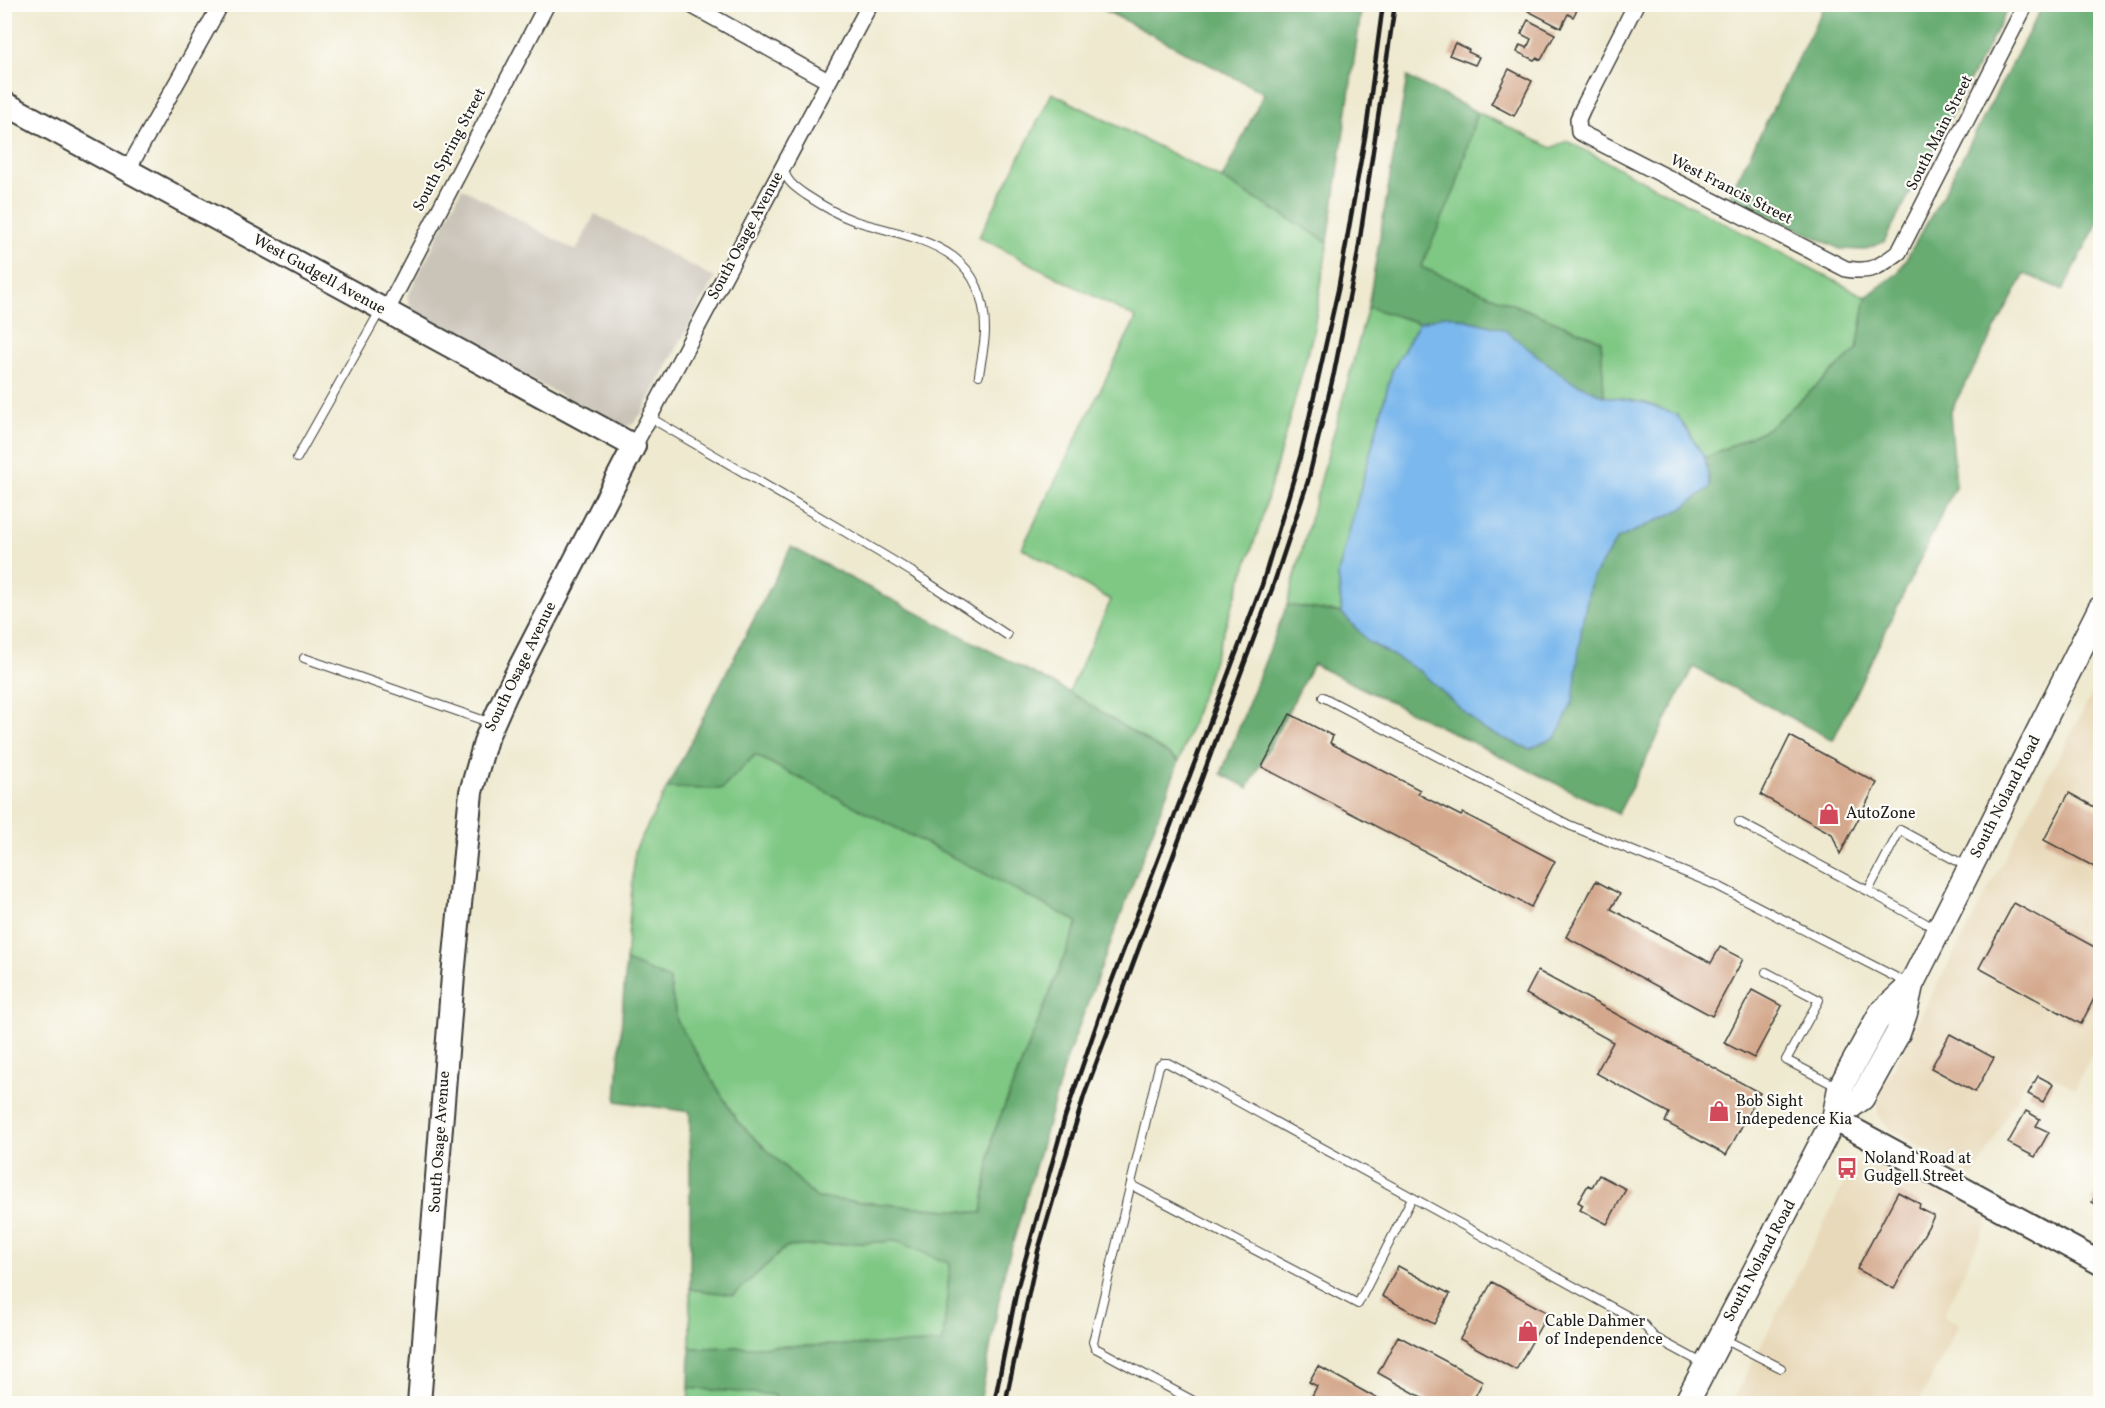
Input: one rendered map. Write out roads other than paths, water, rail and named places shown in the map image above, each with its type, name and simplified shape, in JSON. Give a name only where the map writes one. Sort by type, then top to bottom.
[{"type":"main road","name":"South Noland Road","points":[[1834,1119],[1862,1098],[1898,1033],[1911,985],[2099,614]]},
{"type":"main road","name":"South Noland Road","points":[[1686,1404],[1834,1119],[1840,1088],[1881,1013],[1911,985]]},
{"type":"street","points":[[127,171],[220,4]]},
{"type":"street","name":"South Spring Street","points":[[383,311],[547,4]]},
{"type":"street","points":[[689,4],[828,81]]},
{"type":"street","name":"South Osage Avenue","points":[[420,1404],[452,988],[471,792],[486,739],[506,694],[634,446],[870,4]]},
{"type":"street","name":"West Francis Street","points":[[1635,4],[1583,108],[1577,127],[1583,136],[1846,269],[1862,272],[1875,269]]},
{"type":"street","name":"South Main Street","points":[[1875,269],[1899,252],[2026,4]]},
{"type":"street","name":"West Gudgell Avenue","points":[[4,103],[634,446]]},
{"type":"street","points":[[1834,1119],[2100,1263]]},
{"type":"lane","points":[[784,164],[786,178],[792,185],[835,212],[853,220],[914,237],[963,262],[980,292],[982,306],[985,330],[979,375]]},
{"type":"lane","points":[[297,458],[383,311]]},
{"type":"lane","points":[[650,417],[866,544],[1007,635]]},
{"type":"lane","points":[[304,658],[493,724]]},
{"type":"lane","points":[[1323,697],[1569,825],[1716,885],[1911,985]]},
{"type":"lane","points":[[1739,822],[1939,930]]},
{"type":"lane","points":[[1868,891],[1899,830],[1970,868]]},
{"type":"lane","points":[[1766,972],[1819,1000],[1786,1060],[1840,1088]]},
{"type":"lane","points":[[1199,1404],[1095,1348],[1093,1342],[1159,1066],[1163,1063],[1168,1063],[1644,1326],[1654,1337],[1706,1365]]},
{"type":"lane","points":[[1131,1185],[1358,1304],[1412,1198]]},
{"type":"lane","points":[[1720,1337],[1781,1368]]},
{"type":"water","points":[[1446,315],[1503,329],[1569,380],[1604,396],[1646,403],[1677,415],[1705,458],[1710,487],[1682,509],[1617,539],[1591,580],[1582,624],[1573,701],[1557,736],[1530,749],[1484,730],[1420,671],[1369,642],[1342,613],[1338,574],[1392,371],[1419,323]]},
{"type":"railway","points":[[994,1404],[1017,1289],[1065,1117],[1108,991],[1262,585],[1301,454],[1338,290],[1366,131],[1383,4]]},
{"type":"railway","points":[[1005,1404],[1038,1251],[1084,1096],[1272,589],[1308,481],[1334,373],[1357,258],[1395,4]]},
{"type":"place","name":"AutoZone","points":[[1829,814]]},
{"type":"place","name":"Bob Sight Indepedence Kia","points":[[1719,1111]]},
{"type":"place","name":"Noland Road at Gudgell Street","points":[[1847,1168]]},
{"type":"place","name":"Cable Dahmer of Independence","points":[[1528,1331]]}]
